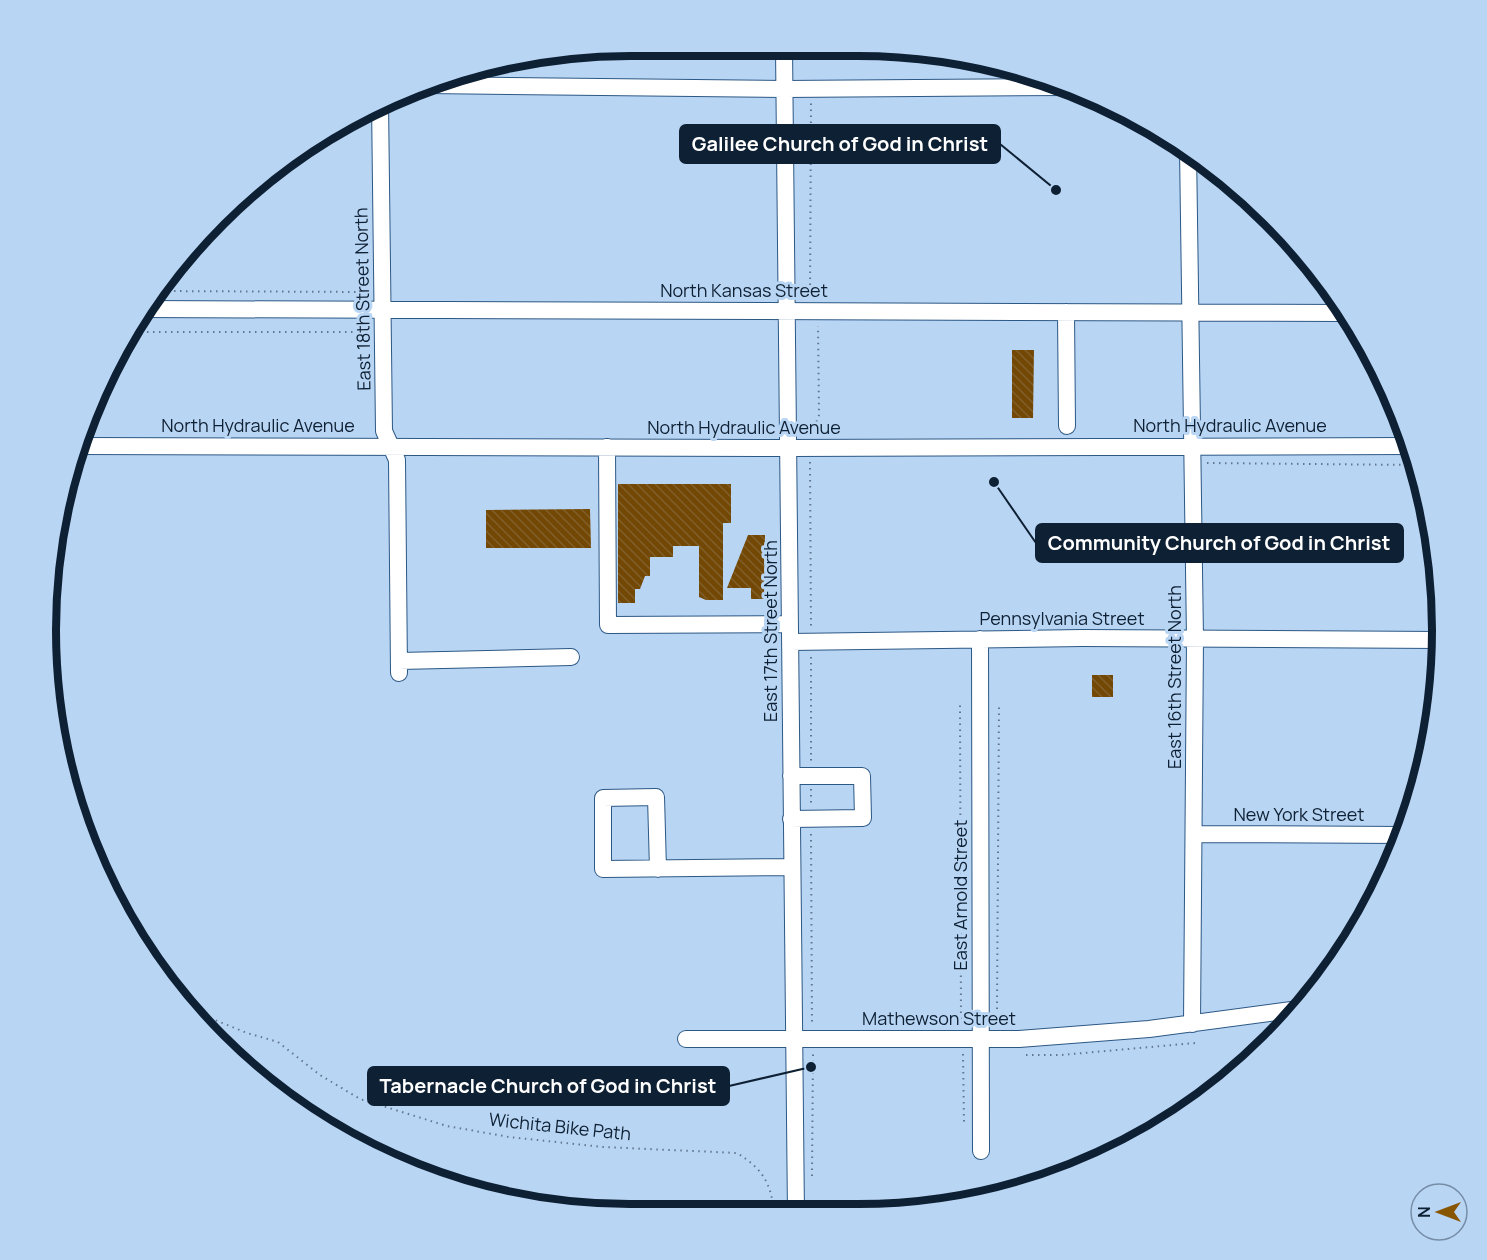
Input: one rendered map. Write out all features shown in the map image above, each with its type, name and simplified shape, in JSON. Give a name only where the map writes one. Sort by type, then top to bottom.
[{"type":"street","name":"East 17th Street North","points":[[784,56],[796,1204]]},
{"type":"street","points":[[447,85],[784,89],[1045,87]]},
{"type":"street","name":"East 18th Street North","points":[[380,113],[377,309],[384,431],[397,459],[399,667],[572,657]]},
{"type":"street","name":"East 16th Street North","points":[[1188,161],[1195,639],[1192,1024]]},
{"type":"street","name":"North Kansas Street","points":[[153,309],[1336,313]]},
{"type":"street","points":[[1066,312],[1067,426]]},
{"type":"street","name":"North Hydraulic Avenue","points":[[86,446],[789,448],[1401,446]]},
{"type":"street","points":[[607,447],[608,625],[790,624]]},
{"type":"street","name":"Pennsylvania Street","points":[[790,642],[980,639],[1431,640]]},
{"type":"street","name":"East Arnold Street","points":[[980,639],[981,1151]]},
{"type":"street","points":[[791,776],[862,776],[863,818],[791,819]]},
{"type":"street","points":[[658,869],[656,797],[603,798],[603,869],[658,869],[791,867]]},
{"type":"street","name":"New York Street","points":[[1194,834],[1394,835]]},
{"type":"street","name":"Mathewson Street","points":[[686,1039],[812,1038],[981,1046],[1019,1039],[1149,1029],[1287,1011]]},
{"type":"path","points":[[811,89],[810,302],[819,326],[819,415],[813,431],[811,448],[812,1180]]},
{"type":"path","points":[[139,332],[373,332],[377,309],[372,292],[166,291]]},
{"type":"path","points":[[950,1023],[961,1023],[960,704]]},
{"type":"path","name":"Wichita Bike Path","points":[[204,1016],[247,1033],[278,1042],[320,1075],[360,1098],[447,1126],[509,1137],[603,1147],[737,1152],[753,1162],[766,1178],[773,1204]]},
{"type":"path","points":[[1018,1055],[1061,1055],[1195,1043]]},
{"type":"path","points":[[964,1123],[963,1054],[981,1046]]},
{"type":"building","points":[[1012,350],[1034,350],[1033,418],[1012,418]]},
{"type":"building","points":[[618,484],[731,484],[731,523],[723,523],[723,600],[706,600],[699,597],[699,546],[673,546],[673,557],[650,557],[650,576],[645,576],[640,589],[635,589],[635,603],[618,603]]},
{"type":"building","points":[[590,509],[591,548],[486,548],[486,510]]},
{"type":"building","points":[[748,535],[765,535],[764,599],[751,599],[751,588],[727,588]]},
{"type":"building","points":[[1092,675],[1113,675],[1113,697],[1092,697]]},
{"type":"place","name":"Galilee Church of God in Christ","points":[[1056,190]]},
{"type":"place","name":"Community Church of God in Christ","points":[[994,482]]},
{"type":"place","name":"Tabernacle Church of God in Christ","points":[[811,1067]]}]
